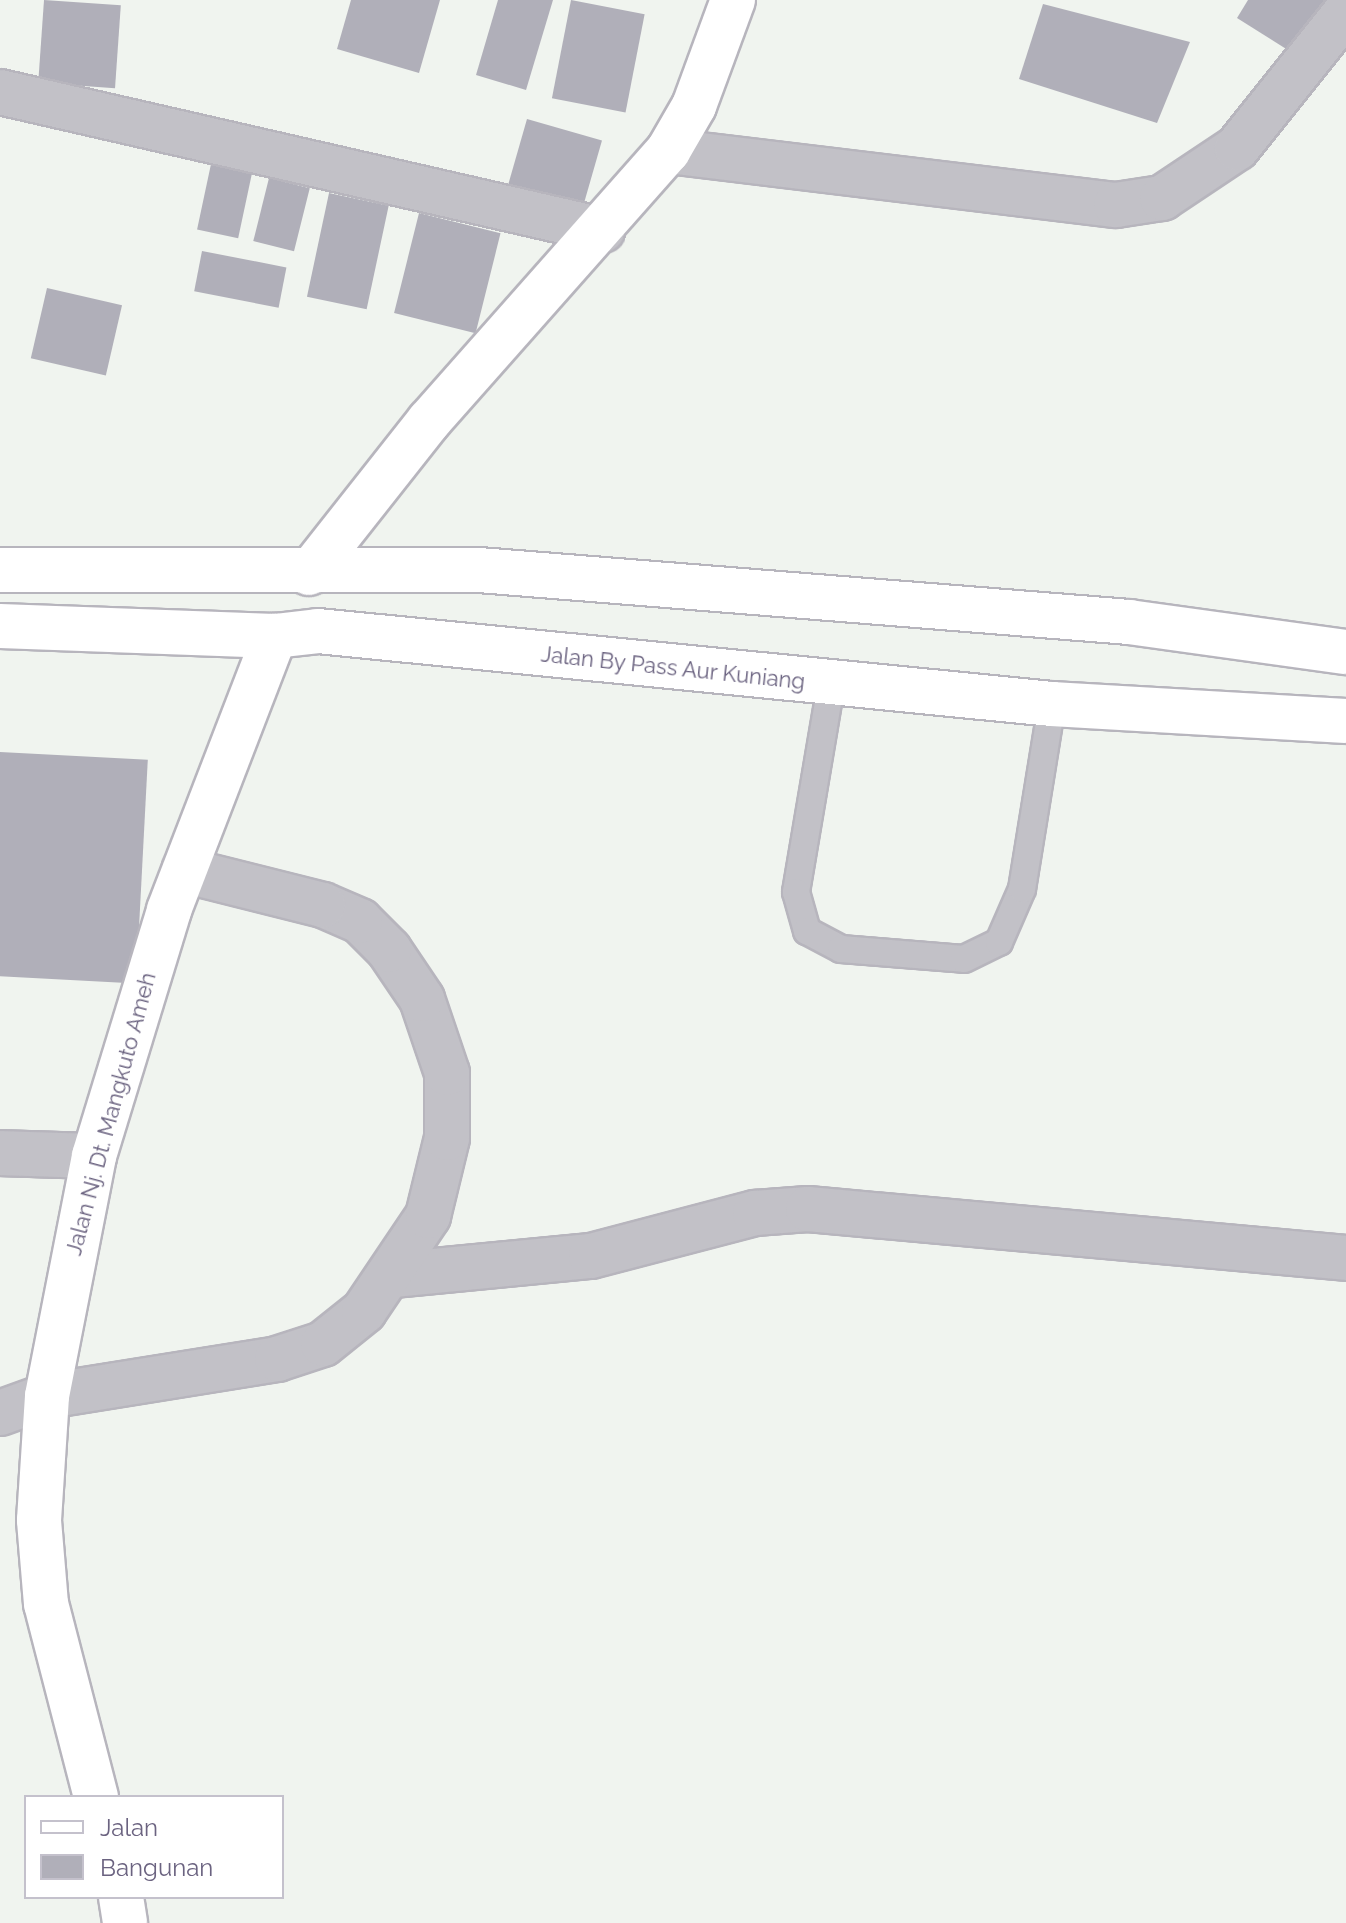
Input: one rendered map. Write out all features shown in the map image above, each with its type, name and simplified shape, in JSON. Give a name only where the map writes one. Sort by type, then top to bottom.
[{"type":"main road","points":[[309,573],[429,421],[602,230],[668,151],[694,106],[733,0]]},
{"type":"main road","points":[[0,570],[309,573],[479,570],[1129,622],[1344,651],[1340,720]]},
{"type":"main road","name":"Jalan By Pass Aur Kuniang","points":[[0,626],[275,636],[318,631],[831,685],[1052,704],[1340,720]]},
{"type":"main road","name":"Jalan Nj. Dt. Mangkuto Ameh","points":[[95,1795],[46,1604],[39,1520],[47,1396],[94,1156],[184,870],[275,636]]},
{"type":"main road","points":[[121,1899],[125,1923]]},
{"type":"street","points":[[668,151],[1116,205],[1162,198],[1237,148],[1346,12]]},
{"type":"street","points":[[0,92],[602,230]]},
{"type":"street","points":[[0,1413],[47,1396],[277,1359],[323,1344],[393,1275],[428,1216],[447,1138],[447,1073],[422,999],[360,921],[184,870]]},
{"type":"street","points":[[0,1153],[94,1156]]},
{"type":"street","points":[[393,1275],[591,1256],[755,1213],[808,1209],[1346,1258]]},
{"type":"lane","points":[[831,685],[796,892],[807,931],[856,950],[964,959],[999,942],[1022,889],[1052,704]]},
{"type":"building","points":[[44,0],[121,5],[115,88],[38,83]]},
{"type":"building","points":[[351,0],[440,0],[419,73],[337,49]]},
{"type":"building","points":[[498,0],[553,0],[526,90],[476,75]]},
{"type":"building","points":[[571,0],[645,14],[626,112],[552,98]]},
{"type":"building","points":[[1248,0],[1325,0],[1291,52],[1237,18]]},
{"type":"building","points":[[1043,4],[1190,42],[1157,123],[1019,79]]},
{"type":"building","points":[[527,119],[602,140],[581,215],[506,193]]},
{"type":"building","points":[[211,164],[252,173],[238,238],[197,230]]},
{"type":"building","points":[[269,178],[310,188],[294,251],[253,241]]},
{"type":"building","points":[[329,193],[389,206],[367,309],[307,297]]},
{"type":"building","points":[[419,213],[501,233],[476,333],[394,313]]},
{"type":"building","points":[[202,251],[286,267],[279,308],[194,291]]},
{"type":"building","points":[[47,288],[122,305],[106,375],[31,358]]},
{"type":"building","points":[[0,752],[148,760],[136,983],[0,976]]}]
